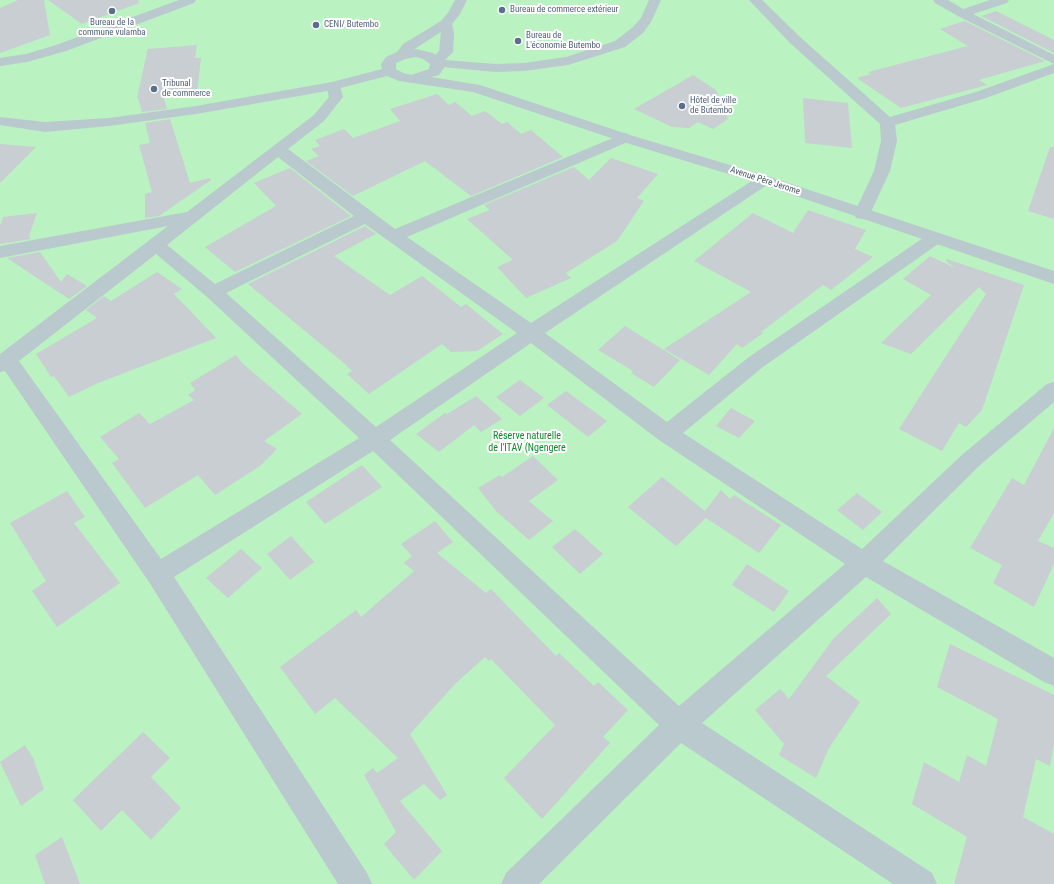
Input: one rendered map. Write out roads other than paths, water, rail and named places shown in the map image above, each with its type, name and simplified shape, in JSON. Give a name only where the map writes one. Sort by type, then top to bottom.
[{"type":"street","points":[[0,62],[27,58],[61,48],[190,0]]},
{"type":"street","points":[[402,55],[408,47],[446,24],[454,14],[461,0]]},
{"type":"street","points":[[437,63],[495,68],[524,67],[568,61],[620,44],[638,30],[647,19],[655,0]]},
{"type":"street","points":[[755,0],[795,40],[887,123],[889,141],[882,171],[862,214]]},
{"type":"street","points":[[939,0],[1054,60]]},
{"type":"street","points":[[962,13],[1003,0]]},
{"type":"street","points":[[415,78],[434,72],[437,63],[446,52],[448,33],[446,24]]},
{"type":"street","points":[[389,71],[388,64],[391,60],[402,55],[422,54],[428,56],[475,88]]},
{"type":"street","points":[[887,123],[981,95],[1054,68]]},
{"type":"street","points":[[0,122],[45,126],[109,122],[196,110],[333,86],[389,71],[399,77],[415,78],[475,88]]},
{"type":"street","points":[[333,86],[336,98],[318,118],[279,150],[190,216],[4,362],[158,574],[356,884]]},
{"type":"street","name":"Avenue Père Jerome","points":[[475,88],[625,138],[764,180],[1054,278]]},
{"type":"street","points":[[394,236],[625,138]]},
{"type":"street","points":[[279,150],[366,217],[531,333],[667,434],[864,563],[1054,673]]},
{"type":"street","points":[[158,574],[375,439],[531,333],[764,180]]},
{"type":"street","points":[[0,252],[190,216]]},
{"type":"street","points":[[213,292],[366,217]]},
{"type":"street","points":[[667,434],[756,362],[935,238]]},
{"type":"street","points":[[155,244],[213,292],[375,439],[679,725],[921,884]]},
{"type":"street","points":[[517,884],[679,725],[864,563],[970,460],[1054,390]]},
{"type":"place","name":"Bureau de commerce extérieur","points":[[502,10]]},
{"type":"place","name":"Bureau de la commune vulamba","points":[[112,11]]},
{"type":"place","name":"CENI/ Butembo","points":[[316,25]]},
{"type":"place","name":"Bureau de L'économie Butembo","points":[[518,41]]},
{"type":"place","name":"Tribunal de commerce","points":[[154,89]]},
{"type":"place","name":"Hôtel de ville de Butembo","points":[[682,106]]},
{"type":"park label","name":"Réserve naturelle de l'ITAV (Ngengere","points":[[527,442]]}]
